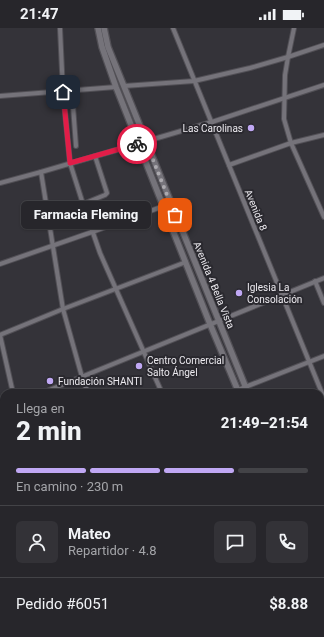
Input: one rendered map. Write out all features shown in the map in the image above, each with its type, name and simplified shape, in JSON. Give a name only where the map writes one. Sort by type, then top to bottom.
[{"type":"street","points":[[60,28],[63,92],[70,163],[100,253],[160,389]]},
{"type":"street","name":"Avenida 4 Bella Vista","points":[[98,28],[102,47],[116,87],[237,389]]},
{"type":"street","name":"Avenida 4 Bella Vista","points":[[104,28],[108,47],[246,387]]},
{"type":"street","name":"Avenida 8","points":[[173,28],[320,389]]},
{"type":"street","points":[[294,28],[285,75],[284,119],[291,143],[324,217]]},
{"type":"street","points":[[124,86],[194,81],[288,58],[324,45]]},
{"type":"street","points":[[0,183],[138,143],[146,142],[324,85]]},
{"type":"street","points":[[0,96],[116,87]]},
{"type":"street","points":[[64,101],[73,106],[76,146]]},
{"type":"street","points":[[229,165],[291,143],[324,135]]},
{"type":"street","points":[[83,204],[105,196],[107,193],[95,156]]},
{"type":"street","points":[[41,172],[63,309],[86,389]]},
{"type":"street","points":[[319,205],[324,203]]},
{"type":"street","points":[[0,264],[164,206]]},
{"type":"street","points":[[12,389],[0,335],[116,288],[186,262]]},
{"type":"street","points":[[52,389],[324,278]]},
{"type":"street","points":[[315,282],[324,304]]},
{"type":"street","points":[[242,389],[324,356]]},
{"type":"way so far","points":[[137,144],[146,142],[175,215]]},
{"type":"place","name":"Las Carolinas","points":[[251,128]]},
{"type":"place","name":"Farmacia Fleming","points":[[175,215]]},
{"type":"place","name":"Iglesia La Consolación","points":[[239,293]]},
{"type":"place","name":"Centro Comercial Salto Ángel","points":[[139,366]]},
{"type":"place","name":"Fundación SHANTI","points":[[50,381]]},
{"type":"route","points":[[63,92],[70,163],[137,144]]}]
